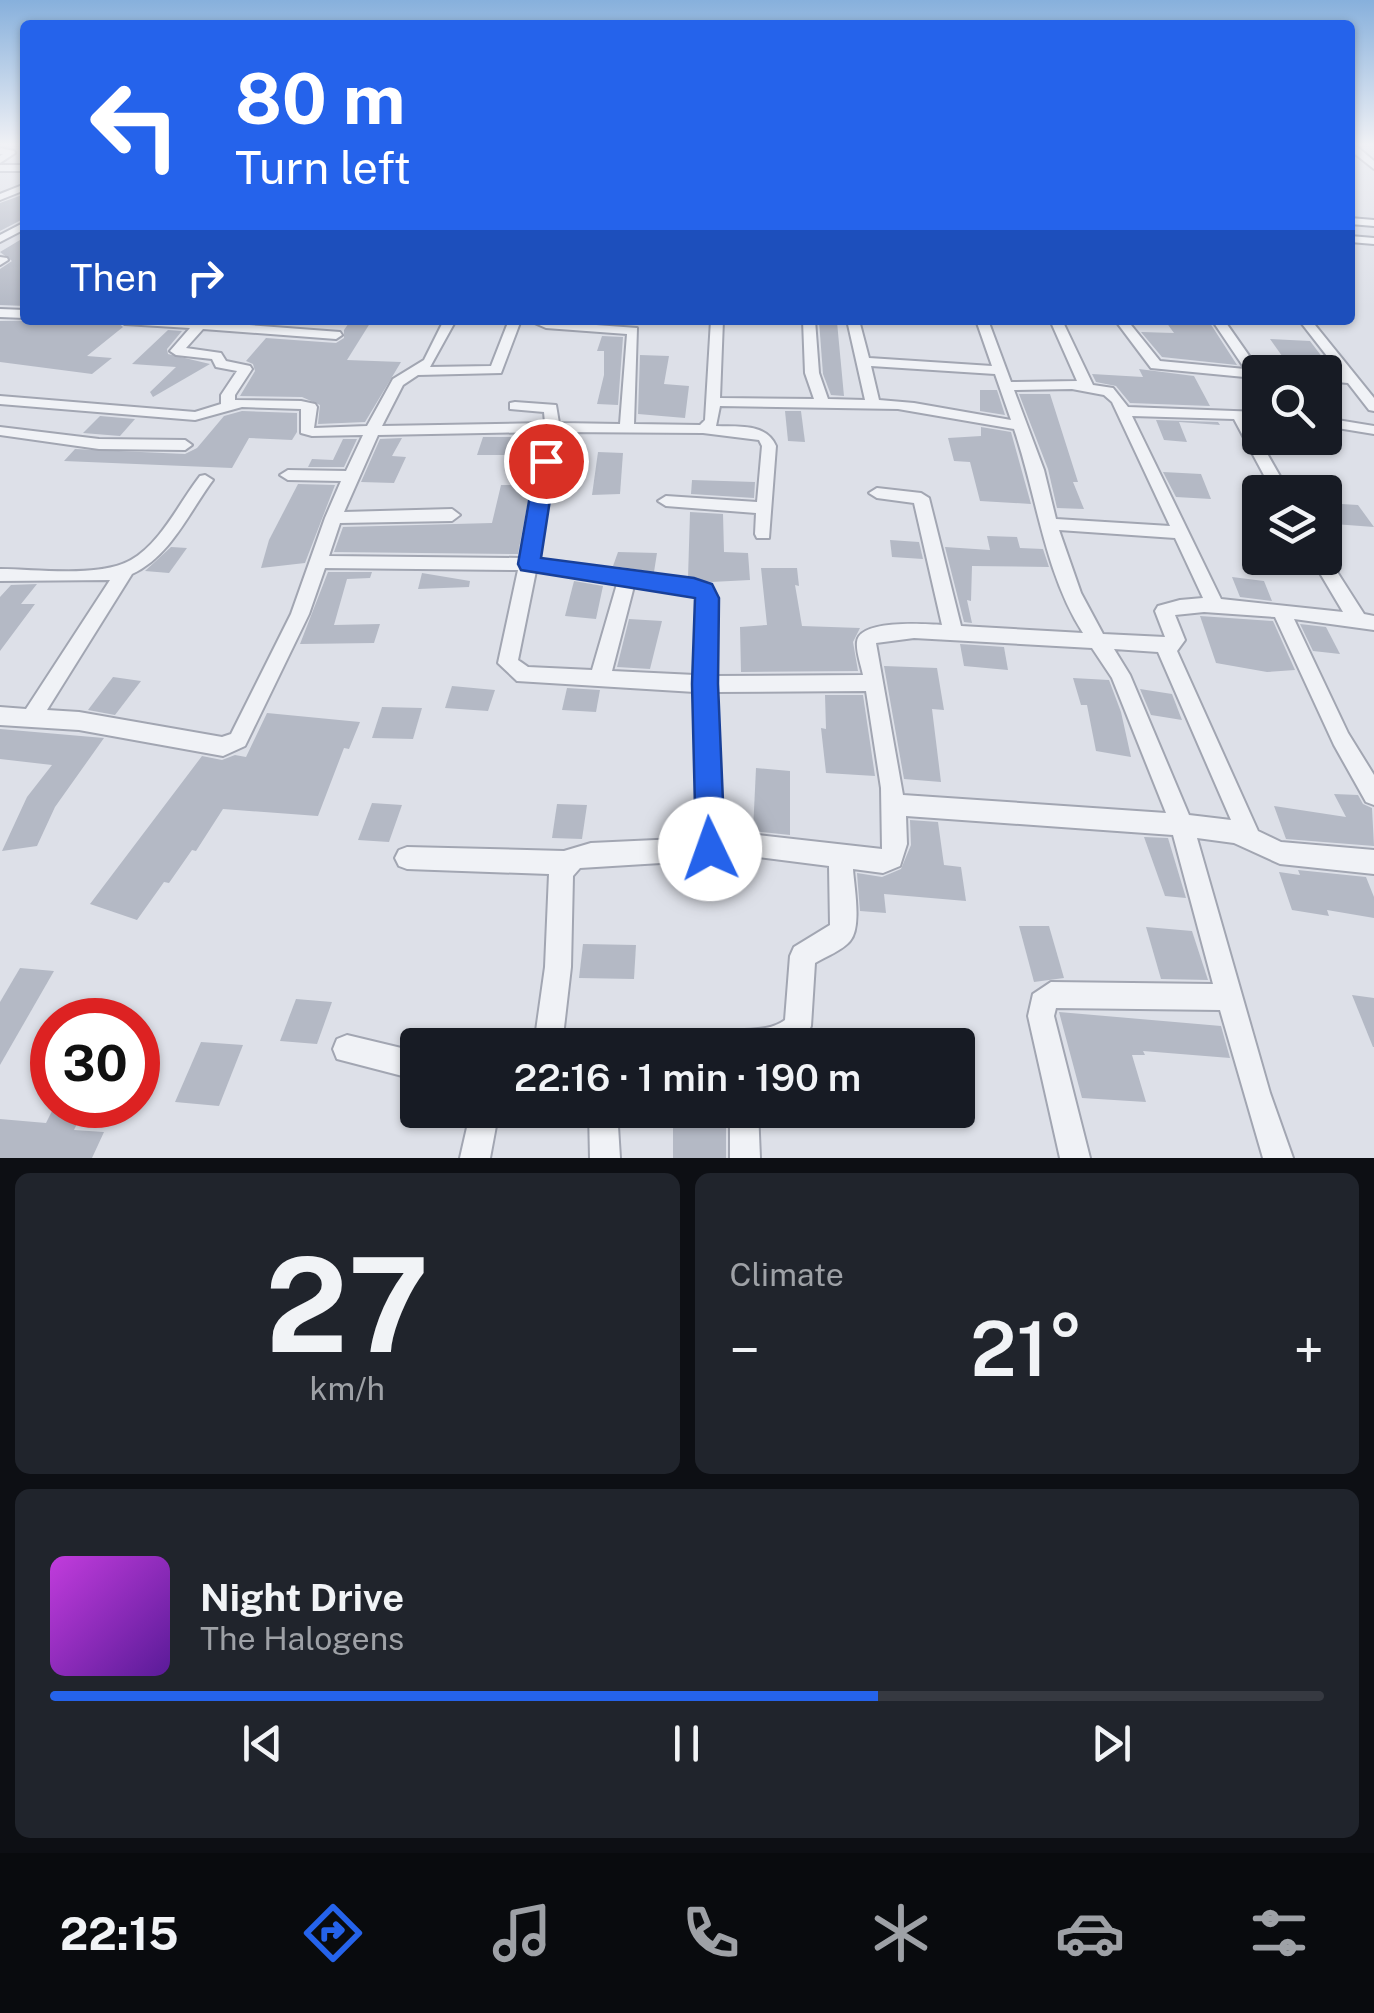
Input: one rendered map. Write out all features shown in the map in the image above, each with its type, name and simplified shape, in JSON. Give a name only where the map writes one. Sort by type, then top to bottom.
[{"type":"street","points":[[201,325],[176,351],[216,356],[221,364],[245,369],[228,396],[228,406]]},
{"type":"street","points":[[297,325],[336,334]]},
{"type":"street","points":[[0,716],[79,722],[223,747],[232,744],[245,730],[274,671],[351,476],[398,382],[429,362],[448,325]]},
{"type":"street","points":[[416,371],[496,370],[512,325]]},
{"type":"street","points":[[561,325],[634,330],[628,429]]},
{"type":"street","points":[[703,429],[712,422],[717,325]]},
{"type":"street","points":[[809,325],[812,373],[823,406]]},
{"type":"street","points":[[854,325],[873,404]]},
{"type":"street","points":[[984,325],[1036,470],[1049,524],[1078,606],[1120,675],[1182,825],[1278,1158]]},
{"type":"street","points":[[1058,325],[1086,381],[1078,388]]},
{"type":"street","points":[[1125,325],[1156,365],[1242,373]]},
{"type":"street","points":[[1222,325],[1244,355]]},
{"type":"street","points":[[1309,325],[1374,407]]},
{"type":"street","points":[[862,362],[998,370]]},
{"type":"street","points":[[1342,379],[1352,379]]},
{"type":"street","points":[[1007,386],[1108,392],[1124,412],[1216,606]]},
{"type":"street","points":[[0,400],[194,416],[228,406],[310,407],[306,430],[312,432],[552,427],[756,433],[765,437],[768,446],[763,534]]},
{"type":"street","points":[[713,402],[873,404],[932,409],[967,420],[1020,425]]},
{"type":"street","points":[[516,406],[550,408],[552,427],[508,663],[524,675],[705,684],[872,682]]},
{"type":"street","points":[[1124,412],[1242,414]]},
{"type":"street","points":[[1238,414],[1272,475]]},
{"type":"street","points":[[1342,425],[1374,430]]},
{"type":"street","points":[[0,431],[99,444],[185,446]]},
{"type":"street","points":[[288,475],[351,476]]},
{"type":"street","points":[[0,575],[126,569],[147,557],[206,480]]},
{"type":"street","points":[[876,493],[921,498],[954,633]]},
{"type":"street","points":[[666,502],[764,508]]},
{"type":"street","points":[[333,518],[452,515]]},
{"type":"street","points":[[1049,524],[1181,533]]},
{"type":"street","points":[[319,562],[529,564],[704,590],[710,849]]},
{"type":"street","points":[[32,716],[126,569]]},
{"type":"street","points":[[1332,575],[1368,625]]},
{"type":"street","points":[[600,678],[628,576]]},
{"type":"street","points":[[407,858],[566,863],[591,854],[758,846],[883,861],[892,858],[898,848],[866,640],[876,634],[914,631],[1173,645],[1176,640],[1164,611],[1178,605],[1282,612],[1368,625]]},
{"type":"street","points":[[1282,612],[1341,739],[1374,795]]},
{"type":"street","points":[[1165,645],[1250,838]]},
{"type":"street","points":[[894,805],[1182,825],[1250,838],[1280,853],[1374,862]]},
{"type":"street","points":[[796,1028],[803,956],[840,933],[844,919],[840,856]]},
{"type":"street","points":[[550,1028],[558,967],[561,872],[566,863]]},
{"type":"street","points":[[1075,1158],[1041,1016],[1042,1003],[1051,995],[1229,997]]},
{"type":"street","points":[[347,1049],[400,1062]]},
{"type":"street","points":[[475,1158],[481,1128]]},
{"type":"street","points":[[604,1128],[605,1158]]},
{"type":"street","points":[[744,1128],[745,1158]]},
{"type":"building","points":[[20,199],[20,221],[0,231],[0,203]]},
{"type":"building","points":[[20,240],[20,306],[0,305],[0,269],[12,261],[0,252]]},
{"type":"building","points":[[0,321],[20,321],[20,325],[123,327],[87,356],[112,358],[92,374],[0,362]]},
{"type":"building","points":[[348,325],[369,325],[347,360],[401,362],[365,422],[318,424],[320,405],[302,397],[240,396],[255,371],[253,364],[246,361],[266,338],[336,343],[344,338]]},
{"type":"building","points":[[819,325],[837,325],[844,396],[831,395],[823,374]]},
{"type":"building","points":[[1168,325],[1211,325],[1237,365],[1162,357],[1141,332],[1174,333]]},
{"type":"building","points":[[168,330],[182,331],[167,349],[168,354],[210,364],[153,397],[150,392],[176,367],[132,364]]},
{"type":"building","points":[[602,336],[623,337],[618,405],[597,404],[604,375],[604,351],[597,351]]},
{"type":"building","points":[[1270,339],[1310,341],[1321,355],[1281,355]]},
{"type":"building","points":[[640,355],[669,356],[664,384],[689,386],[685,418],[638,414]]},
{"type":"building","points":[[1139,369],[1194,376],[1210,406],[1130,403],[1116,386],[1096,382],[1092,374],[1143,377]]},
{"type":"building","points":[[980,390],[997,390],[1005,415],[980,411]]},
{"type":"building","points":[[1019,394],[1050,394],[1084,509],[1057,508],[1048,469]]},
{"type":"building","points":[[242,411],[297,413],[297,432],[292,440],[249,438],[232,468],[64,461],[75,449],[185,454],[197,448],[224,416]]},
{"type":"building","points":[[785,411],[801,411],[805,442],[788,441]]},
{"type":"building","points":[[100,416],[135,419],[120,436],[83,433]]},
{"type":"building","points":[[1156,420],[1220,425],[1179,422],[1187,442],[1164,440]]},
{"type":"building","points":[[981,427],[1011,432],[1031,504],[980,501],[970,462],[954,461],[948,438],[981,436]]},
{"type":"building","points":[[483,437],[511,437],[506,455],[477,455]]},
{"type":"building","points":[[402,438],[392,456],[406,457],[394,483],[361,482],[380,439]]},
{"type":"building","points":[[343,439],[357,439],[344,467],[308,467],[312,459],[333,460]]},
{"type":"building","points":[[598,452],[623,453],[620,494],[592,495]]},
{"type":"building","points":[[1163,472],[1201,474],[1211,499],[1176,497]]},
{"type":"building","points":[[692,480],[755,482],[754,498],[691,494]]},
{"type":"building","points":[[298,484],[335,485],[305,563],[261,568],[269,540]]},
{"type":"building","points":[[501,485],[531,485],[518,554],[334,552],[343,527],[492,523]]},
{"type":"building","points":[[1342,504],[1358,505],[1374,527],[1342,525]]},
{"type":"building","points":[[690,512],[723,514],[724,552],[748,553],[750,580],[711,582],[688,578]]},
{"type":"building","points":[[987,536],[1017,537],[1020,548],[1043,549],[1049,567],[972,566],[971,601],[967,600],[972,623],[964,622],[945,547],[990,550]]},
{"type":"building","points":[[890,540],[919,542],[923,559],[892,557]]},
{"type":"building","points":[[171,547],[187,548],[169,573],[145,571]]},
{"type":"building","points":[[618,552],[657,553],[654,572],[613,566]]},
{"type":"building","points":[[761,568],[797,568],[799,586],[795,585],[802,626],[860,628],[853,642],[858,671],[741,672],[740,627],[767,625]]},
{"type":"building","points":[[328,572],[372,572],[370,578],[347,579],[334,625],[380,624],[374,643],[300,644]]},
{"type":"building","points":[[422,573],[470,581],[469,587],[418,589]]},
{"type":"building","points":[[1232,577],[1264,581],[1272,601],[1240,597]]},
{"type":"building","points":[[574,581],[603,586],[596,619],[565,616]]},
{"type":"building","points":[[37,584],[21,604],[35,604],[0,651],[0,597],[11,585]]},
{"type":"building","points":[[1200,616],[1273,621],[1295,670],[1267,672],[1216,663]]},
{"type":"building","points":[[629,619],[662,621],[650,669],[617,667]]},
{"type":"building","points":[[1300,624],[1326,627],[1340,654],[1313,651]]},
{"type":"building","points":[[960,644],[1004,647],[1008,670],[964,666]]},
{"type":"building","points":[[884,666],[937,668],[944,710],[932,709],[941,782],[904,779]]},
{"type":"building","points":[[113,677],[141,681],[115,715],[88,710]]},
{"type":"building","points":[[1073,678],[1109,680],[1131,757],[1096,751],[1087,705],[1081,705]]},
{"type":"building","points":[[452,686],[495,690],[488,711],[445,708]]},
{"type":"building","points":[[567,688],[600,690],[596,712],[562,710]]},
{"type":"building","points":[[1140,689],[1172,694],[1182,720],[1151,715]]},
{"type":"building","points":[[825,695],[863,695],[875,776],[826,773],[821,728],[826,729]]},
{"type":"building","points":[[382,707],[422,708],[413,739],[372,738]]},
{"type":"building","points":[[267,713],[360,722],[349,749],[344,748],[318,816],[223,809],[196,851],[192,850],[169,883],[164,882],[137,920],[90,904],[202,756],[222,760],[235,755],[246,757]]},
{"type":"building","points":[[0,729],[104,738],[55,807],[37,846],[2,851],[27,797],[52,765],[0,759]]},
{"type":"building","points":[[756,768],[790,771],[790,835],[753,831]]},
{"type":"building","points":[[1334,794],[1358,795],[1363,804],[1372,808],[1374,846],[1286,839],[1274,806],[1346,817]]},
{"type":"building","points":[[372,803],[402,805],[389,842],[358,840]]},
{"type":"building","points":[[557,804],[587,805],[582,839],[552,838]]},
{"type":"building","points":[[910,820],[938,822],[944,865],[961,867],[966,901],[884,894],[886,913],[860,911],[857,873],[882,877],[901,869],[911,845]]},
{"type":"building","points":[[1144,837],[1168,838],[1186,898],[1165,896]]},
{"type":"building","points":[[1298,870],[1366,877],[1374,897],[1374,918],[1327,910],[1329,916],[1292,910],[1279,872],[1300,875]]},
{"type":"building","points":[[1019,926],[1049,926],[1064,978],[1034,982]]},
{"type":"building","points":[[1146,927],[1192,931],[1208,980],[1161,979]]},
{"type":"building","points":[[583,944],[636,945],[634,979],[579,978]]},
{"type":"building","points":[[20,968],[54,971],[38,998],[30,998],[30,1013],[0,1065],[0,1002]]},
{"type":"building","points":[[1352,995],[1374,998],[1374,1047],[1373,1047]]},
{"type":"building","points":[[296,999],[332,1002],[317,1044],[280,1041]]},
{"type":"building","points":[[1059,1012],[1221,1026],[1230,1058],[1143,1051],[1145,1055],[1132,1055],[1146,1102],[1082,1098]]},
{"type":"building","points":[[201,1042],[243,1045],[219,1106],[175,1102]]},
{"type":"building","points":[[0,1119],[30,1122],[30,1128],[104,1132],[92,1158],[0,1158]]},
{"type":"building","points":[[673,1128],[726,1128],[726,1158],[673,1158]]},
{"type":"route","points":[[546,461],[529,564],[704,590],[710,849]]}]
